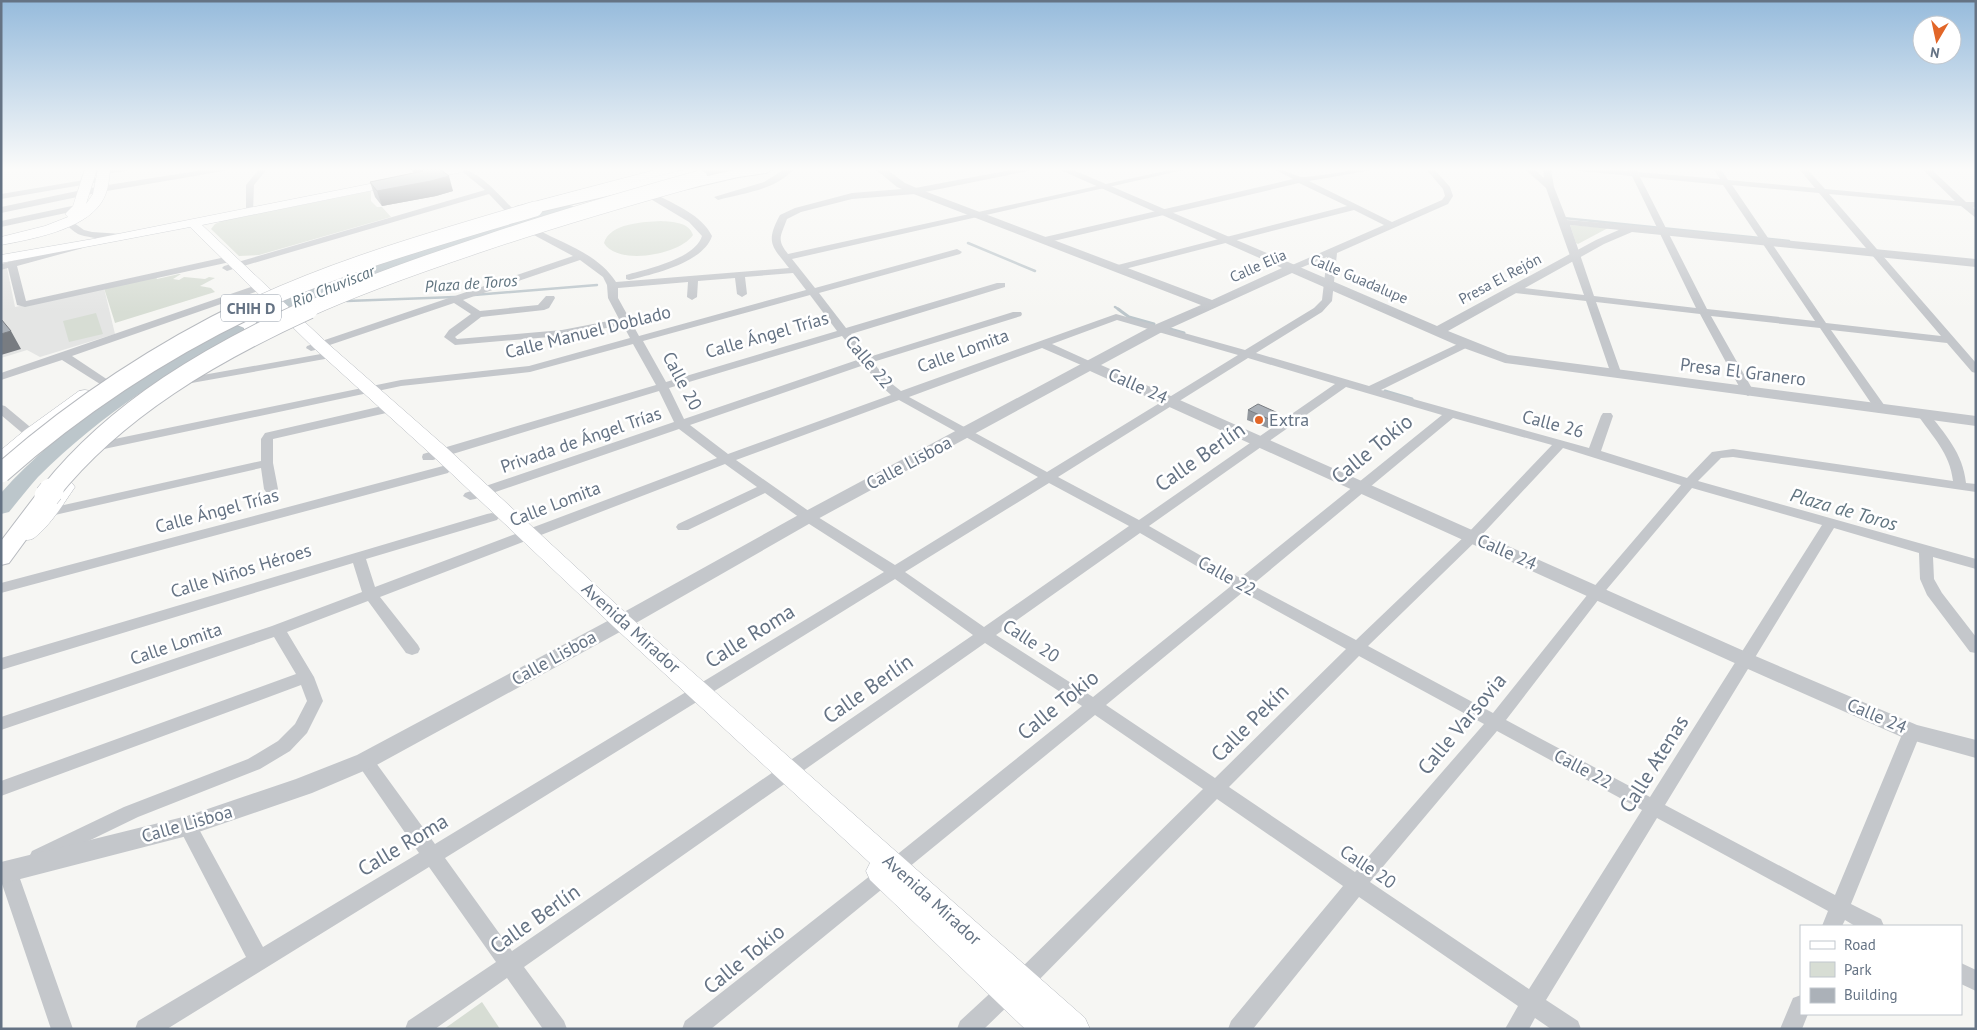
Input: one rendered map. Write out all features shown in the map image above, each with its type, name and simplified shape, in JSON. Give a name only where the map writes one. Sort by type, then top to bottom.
[{"type":"main road","points":[[1,238],[51,223],[62,217]]},
{"type":"main road","points":[[1,242],[67,222],[75,217]]},
{"type":"main road","points":[[7,262],[223,217]]},
{"type":"main road","points":[[47,504],[85,463],[142,413],[252,334],[272,305],[385,251],[495,217]]},
{"type":"main road","name":"CHIH D","points":[[1,473],[44,436],[115,383],[219,323],[286,292],[366,262],[509,217]]},
{"type":"main road","name":"CHIH D","points":[[2,555],[47,504],[81,456],[131,412],[177,379],[261,330],[323,302],[380,279],[567,217]]},
{"type":"main road","points":[[1,460],[30,434],[104,382],[208,323],[272,305],[382,281],[584,217]]},
{"type":"main road","name":"Avenida Mirador","points":[[187,224],[437,460],[891,871],[1014,987],[1048,1029]]},
{"type":"main road","points":[[208,323],[236,320],[248,324],[252,334]]},
{"type":"main road","name":"Avenida Mirador","points":[[476,494],[492,517],[524,537]]},
{"type":"main road","name":"Avenida Mirador","points":[[1014,987],[1074,1029]]},
{"type":"street","points":[[1,224],[35,217]]},
{"type":"street","points":[[1,266],[7,262],[21,303],[25,304],[228,263],[393,217]]},
{"type":"street","points":[[611,283],[665,266],[702,249],[706,243],[707,235],[703,229],[688,217]]},
{"type":"street","name":"Calle 22","points":[[784,217],[775,238],[776,245],[883,382],[898,395],[1139,526],[1241,584],[1872,925]]},
{"type":"street","points":[[785,258],[970,217]]},
{"type":"street","points":[[984,217],[1212,304]]},
{"type":"street","points":[[1045,240],[1142,217]]},
{"type":"street","name":"Calle Guadalupe","points":[[1176,217],[1466,344],[1505,358]]},
{"type":"street","points":[[1117,268],[1316,217]]},
{"type":"street","points":[[1375,217],[1393,226]]},
{"type":"street","name":"Calle Elia","points":[[1157,329],[1332,250],[1414,217]]},
{"type":"street","points":[[1562,217],[1616,375]]},
{"type":"street","points":[[1657,217],[1703,311],[1748,392]]},
{"type":"street","points":[[1749,217],[1881,409]]},
{"type":"street","points":[[1844,217],[1976,370]]},
{"type":"street","points":[[67,222],[86,234],[122,237]]},
{"type":"street","points":[[1564,222],[1976,263]]},
{"type":"street","name":"Presa El Rejón","points":[[1438,331],[1630,228]]},
{"type":"street","name":"Calle 20","points":[[535,232],[595,265],[611,283],[614,298],[681,424],[808,517],[895,572],[984,635],[1093,705],[1570,1029]]},
{"type":"street","name":"Calle Roma","points":[[146,1029],[697,695],[1318,310],[1327,301],[1332,250]]},
{"type":"street","name":"Calle Manuel Doblado","points":[[104,445],[363,390],[424,379],[530,369],[812,290],[957,252]]},
{"type":"street","points":[[186,381],[321,351],[455,299],[581,256]]},
{"type":"street","points":[[611,283],[794,270]]},
{"type":"street","points":[[740,274],[742,294]]},
{"type":"street","points":[[692,297],[693,278]]},
{"type":"street","name":"Calle Ángel Trías","points":[[1,588],[359,489],[437,460],[662,386],[1002,285]]},
{"type":"street","points":[[1515,290],[1824,324],[1950,340]]},
{"type":"street","points":[[550,298],[542,307],[478,314],[449,337],[451,340],[463,342],[562,333],[626,321]]},
{"type":"street","points":[[455,299],[478,314]]},
{"type":"street","points":[[1,377],[64,356],[272,305]]},
{"type":"street","name":"Privada de Ángel Trías","points":[[476,494],[866,361],[1016,314]]},
{"type":"street","name":"Calle Lomita","points":[[1,724],[278,630],[898,395],[1043,344],[1110,318],[1121,318]]},
{"type":"street","name":"Calle 26","points":[[1121,318],[1451,414],[1594,453],[1689,483],[1976,564]]},
{"type":"street","name":"Calle Lisboa","points":[[4,873],[187,826],[304,786],[365,761],[617,624],[808,517],[1092,366],[1157,329]]},
{"type":"street","name":"Calle 24","points":[[1043,344],[1746,660],[1912,732],[1976,748]]},
{"type":"street","points":[[1371,390],[1466,344]]},
{"type":"street","points":[[64,356],[104,382]]},
{"type":"street","name":"Presa El Granero","points":[[1505,358],[1616,375],[1976,421]]},
{"type":"street","name":"Calle Berlín","points":[[416,1029],[784,775],[1344,383]]},
{"type":"street","points":[[1,409],[30,434]]},
{"type":"street","points":[[271,489],[267,463],[267,439],[273,434],[384,409]]},
{"type":"street","name":"Calle Tokio","points":[[693,1029],[891,871],[1451,414]]},
{"type":"street","points":[[1923,414],[1954,456],[1959,467],[1960,486],[1976,488]]},
{"type":"street","points":[[1594,453],[1607,416]]},
{"type":"street","name":"Calle Pekín","points":[[968,1029],[1014,987],[1473,536],[1560,444]]},
{"type":"street","name":"Calle Varsovia","points":[[1240,1029],[1357,884],[1495,722],[1597,592],[1689,483],[1717,455],[1723,453],[1960,486]]},
{"type":"street","points":[[47,504],[267,463]]},
{"type":"street","points":[[683,526],[767,487]]},
{"type":"street","name":"Calle Niños Héroes","points":[[1,664],[492,517]]},
{"type":"street","name":"Calle Atenas","points":[[1516,1029],[1830,523]]},
{"type":"street","points":[[1926,550],[1927,579],[1934,595],[1976,648]]},
{"type":"street","points":[[358,556],[370,594],[412,649]]},
{"type":"street","points":[[62,1029],[4,873],[131,812],[254,764],[284,746],[301,728],[315,701],[306,677],[278,630]]},
{"type":"street","points":[[1,789],[306,677]]},
{"type":"street","points":[[1832,925],[1912,732]]},
{"type":"street","points":[[365,761],[556,1029]]},
{"type":"street","points":[[187,826],[259,960]]},
{"type":"street","points":[[1962,974],[1976,981]]},
{"type":"street","points":[[1791,1029],[1800,1007]]},
{"type":"shaded area","points":[[7,268],[15,307],[104,288],[115,334],[40,357],[27,350],[1,358],[1,270]]},
{"type":"green space","points":[[242,217],[391,217],[259,255],[239,256],[211,229],[215,224]]},
{"type":"green space","points":[[661,221],[684,225],[688,227],[693,235],[686,242],[675,248],[649,255],[634,256],[622,254],[611,250],[604,243],[607,236],[620,228],[637,223]]},
{"type":"green space","points":[[1570,225],[1608,228],[1578,244]]},
{"type":"green space","points":[[181,274],[173,279],[179,280],[184,277],[215,278],[200,286],[211,288],[215,292],[115,323],[104,288]]},
{"type":"green space","points":[[96,313],[103,334],[69,342],[63,321]]},
{"type":"green space","points":[[482,1002],[500,1029],[444,1029]]},
{"type":"building","points":[[1,319],[11,331],[1,334]]},
{"type":"building","points":[[1258,404],[1278,413],[1269,419],[1248,410]]},
{"type":"waterway","name":"Rio Chuviscar","points":[[1,507],[21,483],[65,442],[133,391],[205,345],[281,307],[350,278],[443,246],[540,217]]},
{"type":"waterway","points":[[1563,218],[1789,241]]},
{"type":"waterway","name":"Plaza de Toros","points":[[968,243],[1035,271]]},
{"type":"waterway","name":"Plaza de Toros","points":[[474,295],[597,285]]},
{"type":"waterway","name":"Plaza de Toros","points":[[347,301],[455,297]]},
{"type":"waterway","name":"Plaza de Toros","points":[[296,301],[308,301]]},
{"type":"waterway","name":"Plaza de Toros","points":[[1115,307],[1120,310]]},
{"type":"waterway","name":"Plaza de Toros","points":[[1118,309],[1129,317],[1154,324]]},
{"type":"waterway","name":"Plaza de Toros","points":[[1170,329],[1184,333]]},
{"type":"waterway","name":"Plaza de Toros","points":[[1385,391],[1412,399]]},
{"type":"place","name":"Extra","points":[[1259,420]]}]
